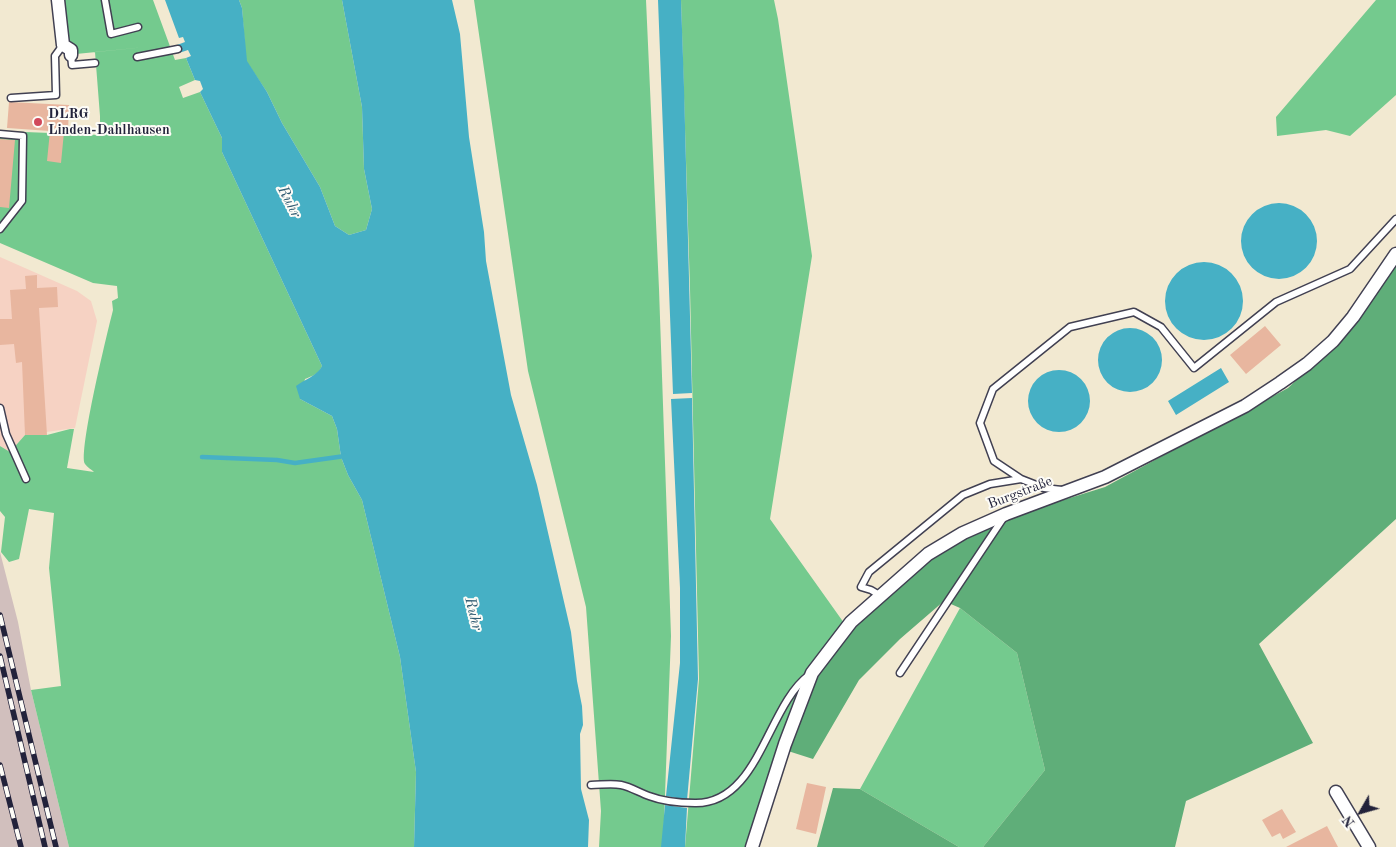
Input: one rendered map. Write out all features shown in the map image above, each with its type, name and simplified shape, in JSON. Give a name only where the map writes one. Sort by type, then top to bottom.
[{"type":"street","points":[[58,0],[63,45],[71,50],[72,60]]},
{"type":"street","name":"Burgstraße","points":[[752,847],[785,744],[812,673],[851,622],[914,566],[940,546],[963,533],[1006,514],[1106,477],[1245,406],[1280,383],[1307,364],[1333,341],[1353,317],[1396,254]]},
{"type":"street","points":[[1336,792],[1369,847]]},
{"type":"lane","points":[[105,0],[111,34],[138,27]]},
{"type":"lane","points":[[11,98],[56,95],[55,56],[63,45]]},
{"type":"lane","points":[[137,56],[178,49]]},
{"type":"lane","points":[[72,60],[95,63]]},
{"type":"lane","points":[[0,134],[23,136],[22,201],[0,229]]},
{"type":"lane","points":[[1068,491],[1044,488],[1021,479],[994,461],[980,423],[993,389],[1070,327],[1134,312],[1162,327],[1194,368],[1276,302],[1350,269],[1396,220]]},
{"type":"lane","points":[[0,408],[6,434],[26,479]]},
{"type":"lane","points":[[881,596],[861,587],[869,572],[963,495],[990,484],[1021,479]]},
{"type":"lane","points":[[900,673],[1006,514]]},
{"type":"lane","points":[[591,785],[621,785],[652,798],[695,803],[717,798],[734,786],[751,768],[791,693],[800,682],[812,673]]},
{"type":"shaded area","points":[[0,257],[77,291],[91,301],[97,321],[75,428],[25,435],[10,452],[0,446]]},
{"type":"shaded area","points":[[0,552],[18,622],[31,690],[69,847],[0,847]]},
{"type":"green space","points":[[60,0],[153,0],[175,60],[186,58],[195,80],[179,87],[183,98],[200,92],[222,138],[222,152],[322,366],[317,373],[305,379],[300,399],[332,416],[337,429],[341,457],[348,475],[362,500],[400,657],[416,772],[414,847],[69,847],[31,690],[61,686],[49,568],[54,513],[29,509],[19,559],[9,562],[1,552],[5,517],[0,511],[0,446],[10,452],[25,435],[47,435],[74,429],[67,468],[94,472],[85,464],[86,438],[113,310],[112,301],[118,298],[117,286],[93,283],[0,243],[0,131],[100,135],[95,52],[76,54],[64,43]]},
{"type":"green space","points":[[239,0],[342,0],[362,107],[364,169],[372,209],[366,230],[349,235],[335,226],[320,187],[282,123],[267,92],[246,61],[242,8]]},
{"type":"green space","points":[[474,0],[646,0],[659,289],[671,636],[663,847],[599,847],[601,811],[586,607],[528,371]]},
{"type":"green space","points":[[681,0],[774,0],[812,256],[770,519],[844,623],[810,679],[754,847],[685,847],[699,679]]},
{"type":"green space","points":[[1376,0],[1396,0],[1396,95],[1350,136],[1326,130],[1277,136],[1276,117]]},
{"type":"green space","points":[[1396,261],[1396,519],[1259,644],[1313,743],[1186,801],[1175,847],[983,847],[1045,770],[1017,653],[960,608],[944,601],[900,639],[859,680],[813,759],[788,751],[810,679],[849,627],[929,557],[1009,517],[1105,487],[1288,388],[1305,372]]},
{"type":"green space","points":[[960,608],[1017,653],[1045,770],[983,847],[959,847],[860,789]]},
{"type":"green space","points":[[833,788],[860,789],[959,847],[817,847]]},
{"type":"water","name":"Ruhr","points":[[165,0],[239,0],[242,8],[247,61],[267,92],[282,123],[320,187],[335,226],[349,235],[366,230],[372,209],[364,169],[362,107],[342,0],[452,0],[460,34],[469,137],[484,232],[486,261],[511,395],[537,485],[571,632],[582,706],[583,725],[580,734],[581,789],[589,820],[588,847],[414,847],[416,772],[400,657],[362,500],[348,475],[341,457],[337,429],[332,416],[300,399],[296,386],[314,375],[322,366],[222,152],[222,138],[200,92],[203,89],[200,81],[195,80],[186,58],[191,56],[188,50],[179,53],[177,45],[185,42],[183,37],[179,38]]},
{"type":"water","points":[[658,0],[681,0],[692,393],[673,394]]},
{"type":"water","points":[[1279,203],[1294,206],[1306,214],[1314,226],[1317,241],[1314,256],[1306,268],[1294,276],[1279,279],[1264,276],[1252,268],[1244,256],[1241,241],[1244,226],[1252,214],[1264,206]]},
{"type":"water","points":[[1204,262],[1219,265],[1231,274],[1240,286],[1243,301],[1240,316],[1231,328],[1219,337],[1204,340],[1189,337],[1177,328],[1168,316],[1165,301],[1168,286],[1177,274],[1189,265]]},
{"type":"water","points":[[1130,328],[1142,331],[1153,337],[1159,348],[1162,360],[1159,372],[1153,383],[1142,389],[1130,392],[1118,389],[1107,383],[1101,372],[1098,360],[1101,348],[1107,337],[1118,331]]},
{"type":"water","points":[[1221,368],[1229,382],[1176,415],[1168,401]]},
{"type":"water","points":[[1059,370],[1071,372],[1081,379],[1088,389],[1090,401],[1088,413],[1081,423],[1071,430],[1059,432],[1047,430],[1037,423],[1030,413],[1028,401],[1030,389],[1037,379],[1047,372]]},
{"type":"water","points":[[692,398],[698,679],[687,800],[666,796],[680,663],[680,588],[671,399]]},
{"type":"water","points":[[665,805],[687,808],[685,847],[661,847]]},
{"type":"building","name":"DLRG Linden-Dahlhausen","points":[[9,102],[69,105],[68,132],[64,132],[61,163],[47,161],[50,131],[7,128]]},
{"type":"building","points":[[0,139],[15,140],[9,208],[0,207]]},
{"type":"building","points":[[37,275],[37,288],[57,287],[58,307],[39,308],[47,435],[25,435],[22,362],[16,363],[14,344],[0,345],[0,319],[12,319],[10,290],[26,289],[25,276]]},
{"type":"building","points":[[1265,326],[1281,345],[1246,374],[1230,355]]},
{"type":"building","points":[[807,783],[826,787],[816,834],[796,829]]},
{"type":"building","points":[[1282,809],[1296,832],[1283,839],[1280,833],[1272,837],[1262,820]]},
{"type":"building","points":[[1327,826],[1338,847],[1286,847]]},
{"type":"waterway","points":[[202,457],[277,460],[295,463],[345,456]]},
{"type":"railway","points":[[0,615],[56,847]]},
{"type":"railway","points":[[0,656],[45,847]]},
{"type":"railway","points":[[0,765],[21,847]]},
{"type":"place","name":"DLRG Linden-Dahlhausen","points":[[38,122]]}]
